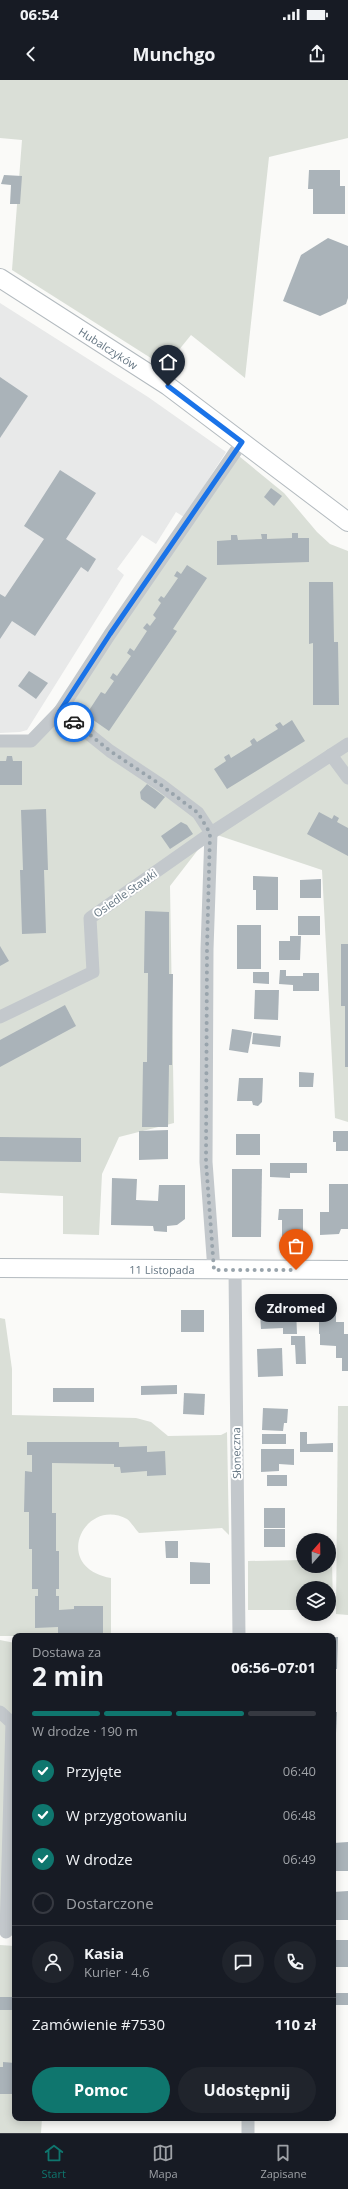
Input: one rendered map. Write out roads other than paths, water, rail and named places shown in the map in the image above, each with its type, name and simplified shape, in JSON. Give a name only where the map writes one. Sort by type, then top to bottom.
[{"type":"street","name":"Hubalczyków","points":[[0,278],[168,386],[348,522]]},
{"type":"street","points":[[0,741],[31,741],[60,711],[110,634],[242,442]]},
{"type":"street","points":[[60,711],[110,751],[161,785],[198,813],[210,833],[207,948],[206,1162],[214,1270]]},
{"type":"street","name":"Osiedle Stawki","points":[[0,1017],[93,972],[90,918],[210,833],[348,744]]},
{"type":"street","points":[[331,755],[348,778]]},
{"type":"street","name":"11 Listopada","points":[[0,1268],[348,1270]]},
{"type":"street","name":"Słoneczna","points":[[234,1270],[239,1633]]},
{"type":"street","points":[[0,1712],[12,1724],[6,1932]]},
{"type":"street","points":[[248,2121],[248,2133]]},
{"type":"place","name":"Zdromed","points":[[296,1270]]}]
